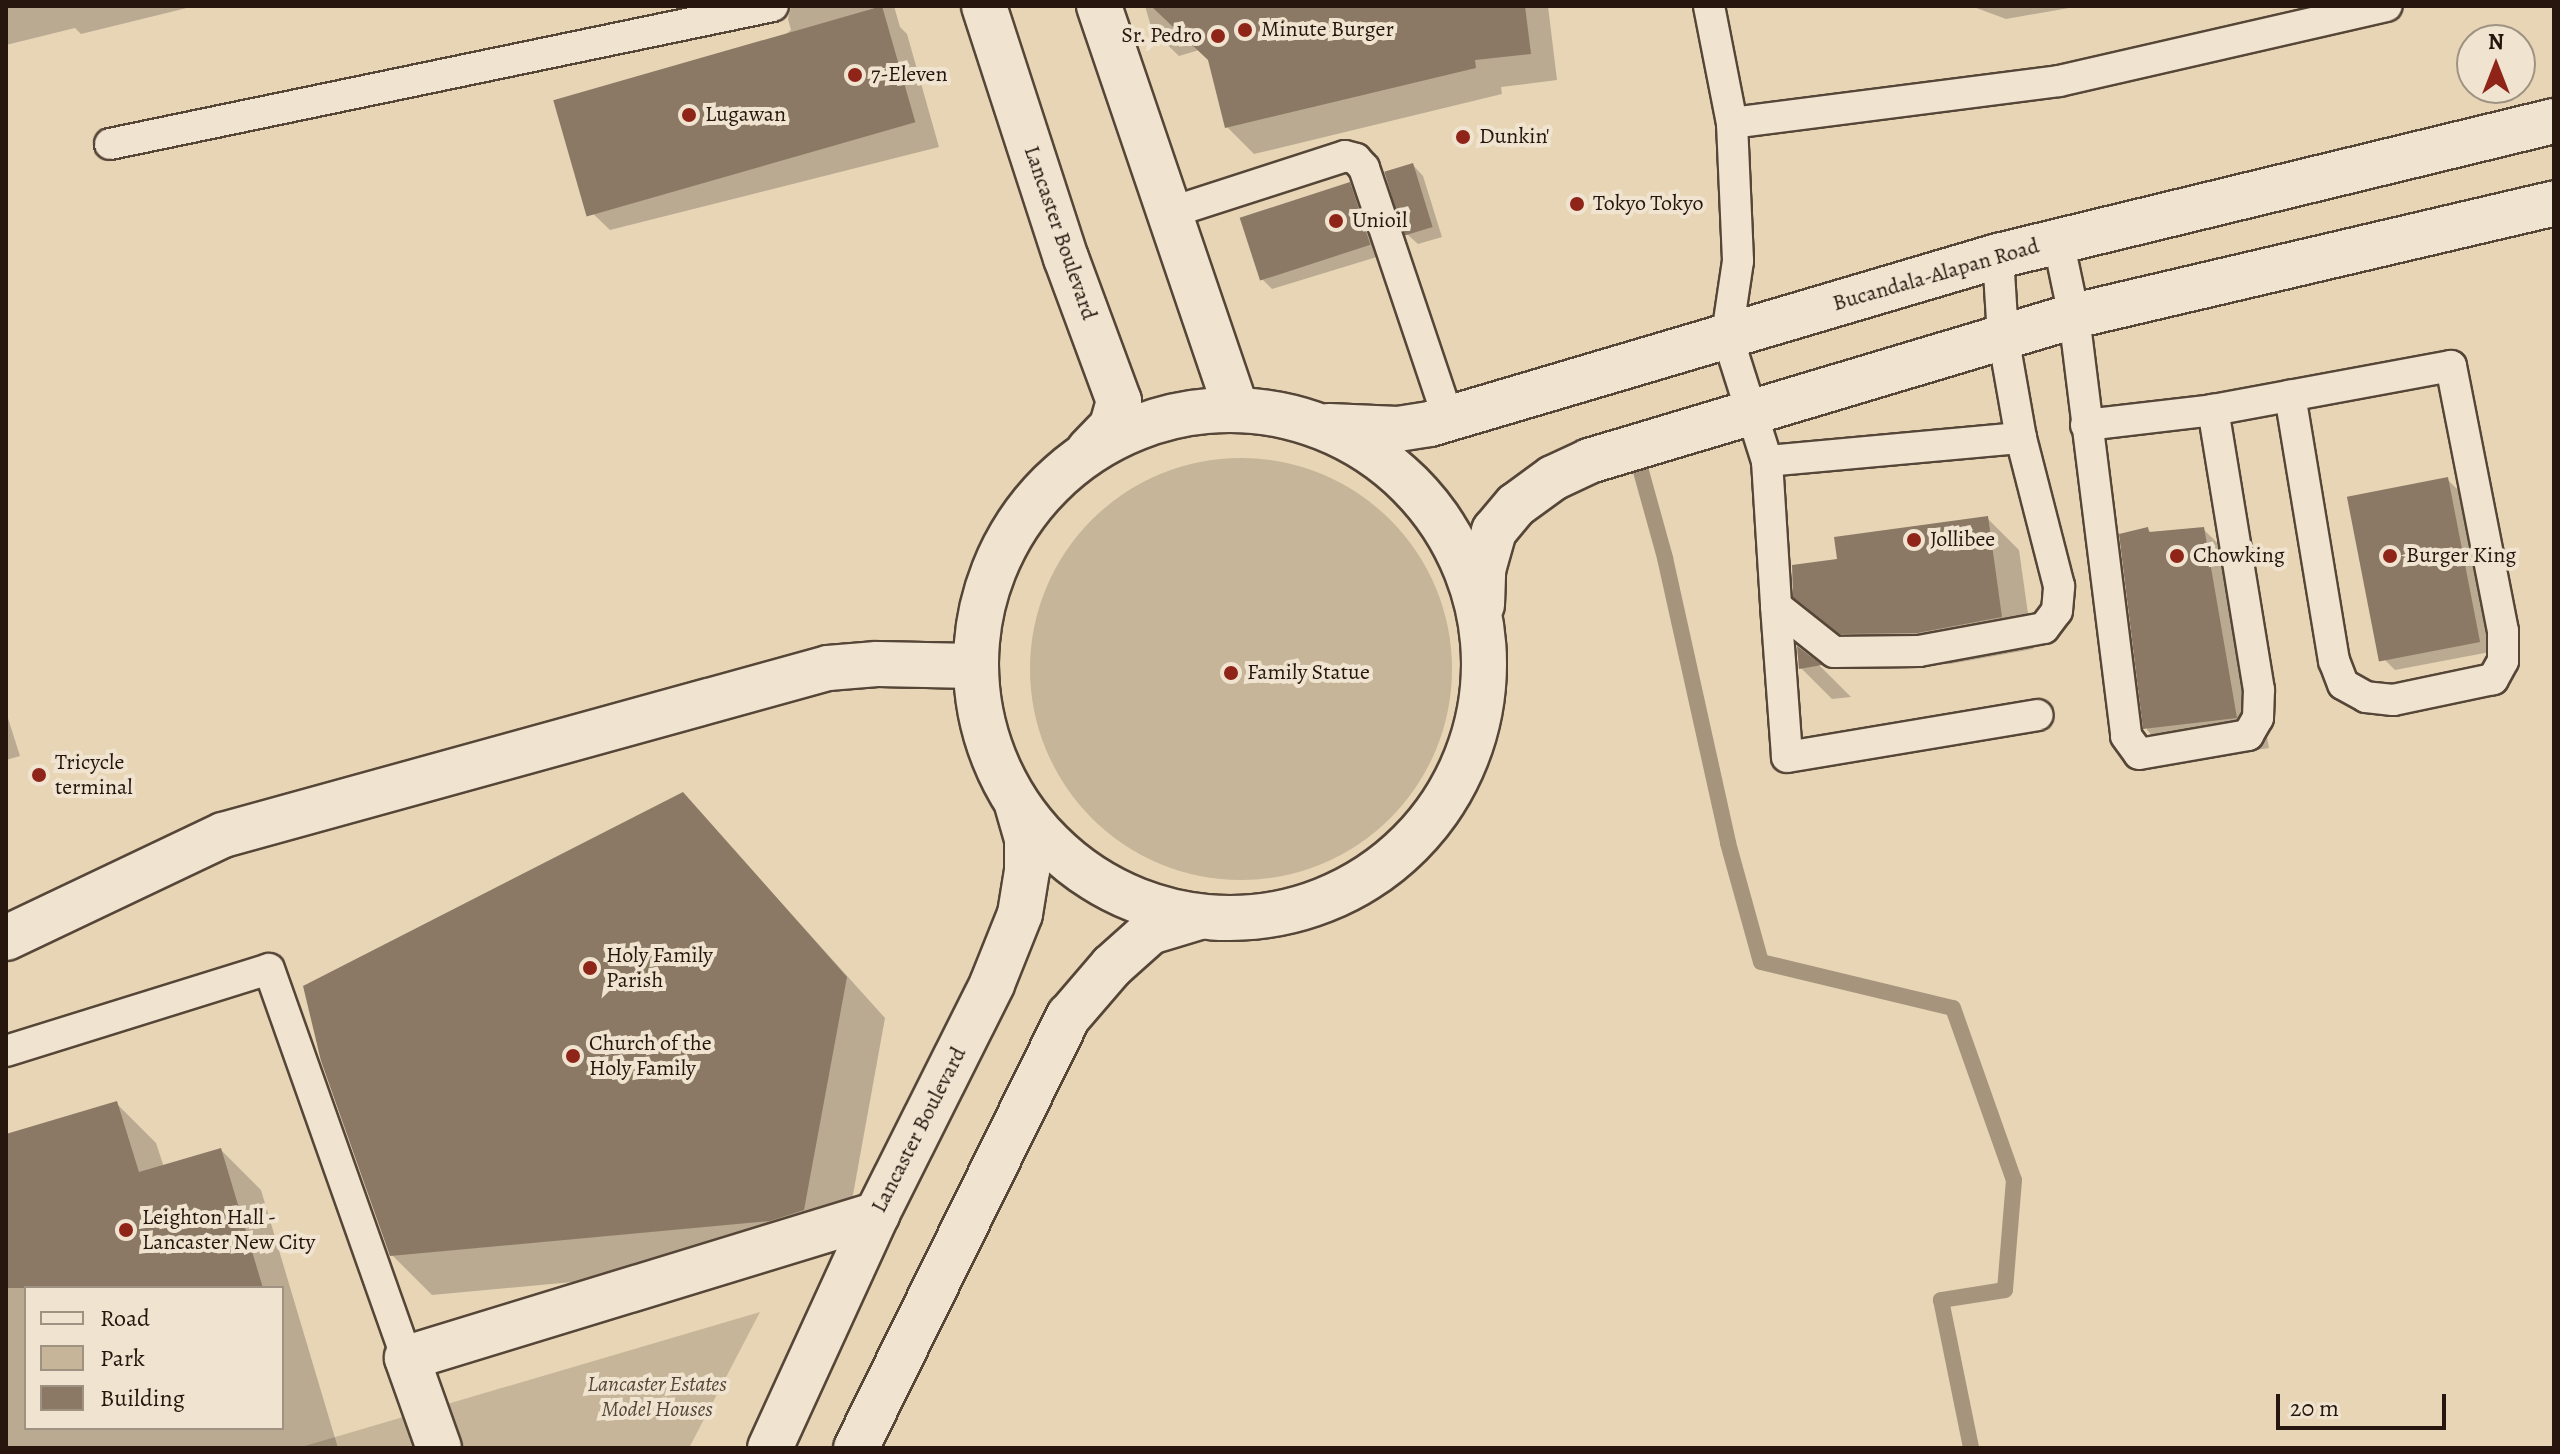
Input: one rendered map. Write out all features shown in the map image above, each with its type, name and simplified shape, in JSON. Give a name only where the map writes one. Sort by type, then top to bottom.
[{"type":"main road","name":"Lancaster Boulevard","points":[[984,6],[1066,258],[1119,401],[1112,426],[1088,452]]},
{"type":"main road","points":[[1099,6],[1236,408]]},
{"type":"main road","name":"Bucandala-Alapan Road","points":[[1321,425],[1398,429],[1449,420],[1998,256],[2554,121]]},
{"type":"main road","points":[[1482,612],[1451,532],[1395,467],[1321,425],[1236,408],[1184,413],[1134,427],[1088,452],[1040,493],[1004,544],[982,603],[974,666],[983,726],[994,761],[1016,803],[1051,846],[1095,880],[1145,903],[1199,917],[1269,916],[1335,896],[1394,860],[1441,810],[1473,748],[1486,680],[1483,570],[1494,531],[1516,505],[1541,487],[1589,461],[2074,316],[2554,203]]},
{"type":"main road","points":[[6,938],[223,835],[828,668],[877,664],[974,666]]},
{"type":"main road","name":"Lancaster Boulevard","points":[[770,1448],[877,1214],[992,984],[1020,914],[1027,871],[1027,839],[1016,803]]},
{"type":"main road","points":[[856,1448],[1069,1016],[1112,966],[1150,932],[1199,917]]},
{"type":"main road","points":[[439,1448],[407,1358],[877,1214]]},
{"type":"lane","points":[[110,144],[773,6]]},
{"type":"lane","points":[[1709,6],[1732,123],[1738,261],[1727,335],[1767,461],[1787,757],[2038,715]]},
{"type":"lane","points":[[1732,123],[2059,81],[2387,6]]},
{"type":"lane","points":[[1169,213],[1345,156],[1356,159],[1364,168],[1449,420]]},
{"type":"lane","points":[[2058,240],[2074,316],[2126,736],[2139,754],[2248,735],[2258,718],[2259,690],[2213,410]]},
{"type":"lane","points":[[1776,606],[1834,652],[1919,651],[2044,628],[2057,611],[2059,586],[2021,438],[2003,336],[1998,256]]},
{"type":"lane","points":[[2086,425],[2213,410],[2451,366],[2503,631],[2503,661],[2493,679],[2393,700],[2366,697],[2343,684],[2334,661],[2290,396]]},
{"type":"lane","points":[[1767,461],[2021,438]]},
{"type":"lane","points":[[6,1051],[269,969],[407,1358]]},
{"type":"green space","points":[[1241,458],[1282,462],[1322,474],[1358,494],[1390,520],[1416,552],[1436,588],[1448,628],[1452,669],[1448,710],[1436,750],[1416,786],[1390,818],[1358,844],[1322,864],[1282,876],[1241,880],[1200,876],[1160,864],[1124,844],[1092,818],[1066,786],[1046,750],[1034,710],[1030,669],[1034,628],[1046,588],[1066,552],[1092,520],[1124,494],[1160,474],[1200,462]]},
{"type":"green space","name":"Lancaster Estates Model Houses","points":[[760,1312],[689,1448],[298,1448]]},
{"type":"building","name":"Lugawan","points":[[882,6],[915,122],[587,217],[553,100]]},
{"type":"building","points":[[1151,6],[1525,6],[1531,54],[1475,60],[1476,68],[1225,128],[1208,60]]},
{"type":"building","points":[[1413,163],[1433,227],[1404,236],[1384,172]]},
{"type":"building","name":"Unioil","points":[[1350,182],[1370,245],[1260,281],[1240,218]]},
{"type":"building","points":[[2448,477],[2480,642],[2379,662],[2347,497]]},
{"type":"building","points":[[1988,516],[2002,617],[1917,633],[1840,634],[1793,597],[1792,565],[1837,559],[1834,537]]},
{"type":"building","points":[[2148,527],[2149,532],[2204,527],[2237,718],[2143,729],[2119,534]]},
{"type":"building","points":[[1797,646],[1822,665],[1799,669]]},
{"type":"building","name":"Church of the Holy Family","points":[[683,792],[847,977],[804,1210],[770,1221],[390,1256],[321,1061],[303,986]]},
{"type":"building","name":"Leighton Hall - Lancaster New City","points":[[117,1101],[139,1172],[221,1148],[262,1286],[6,1288],[6,1134]]},
{"type":"waterway","points":[[1639,464],[1665,558],[1728,843],[1761,962],[1953,1008],[2014,1180],[2005,1290],[1941,1300],[1971,1448]]},
{"type":"place","name":"Minute Burger","points":[[1245,30]]},
{"type":"place","name":"Sr. Pedro","points":[[1218,36]]},
{"type":"place","name":"7-Eleven","points":[[855,75]]},
{"type":"place","name":"Lugawan","points":[[689,115]]},
{"type":"place","name":"Dunkin'","points":[[1463,137]]},
{"type":"place","name":"Tokyo Tokyo","points":[[1577,204]]},
{"type":"place","name":"Unioil","points":[[1336,221]]},
{"type":"place","name":"Jollibee","points":[[1914,540]]},
{"type":"place","name":"Chowking","points":[[2177,556]]},
{"type":"place","name":"Burger King","points":[[2390,556]]},
{"type":"place","name":"Family Statue","points":[[1231,673]]},
{"type":"place","name":"Tricycle terminal","points":[[39,775]]},
{"type":"place","name":"Holy Family Parish","points":[[590,968]]},
{"type":"place","name":"Church of the Holy Family","points":[[573,1056]]},
{"type":"place","name":"Leighton Hall - Lancaster New City","points":[[126,1230]]}]
